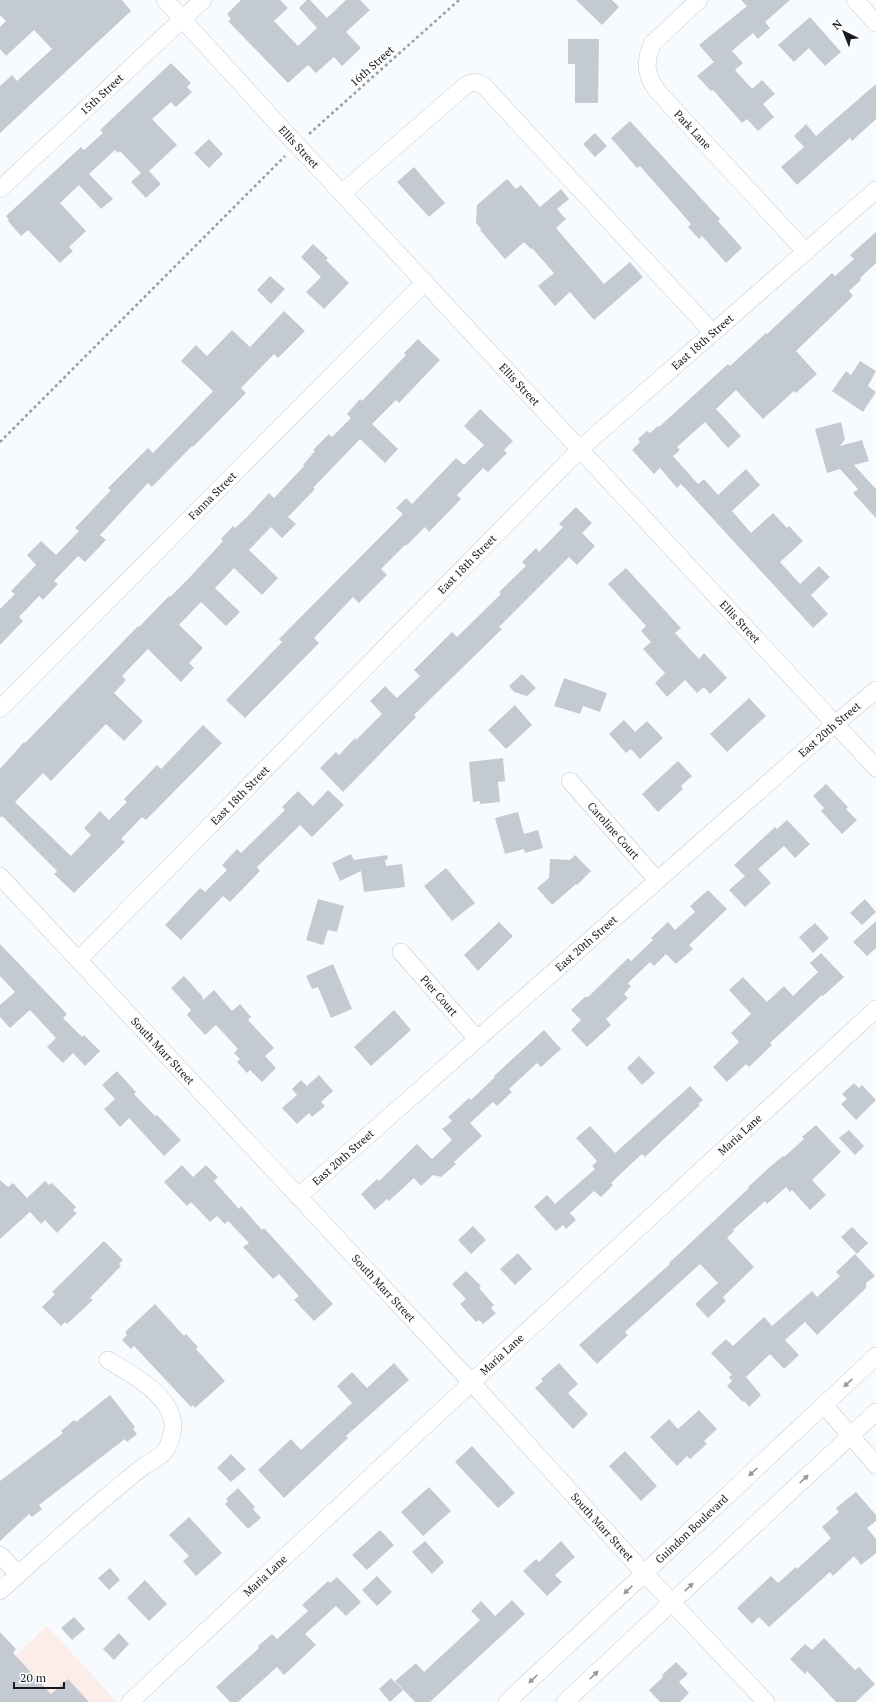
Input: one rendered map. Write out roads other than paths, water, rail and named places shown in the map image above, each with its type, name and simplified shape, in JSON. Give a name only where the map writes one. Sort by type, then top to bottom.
[{"type":"street","name":"Ellis Street","points":[[165,0],[296,144],[876,768]]},
{"type":"street","name":"15th Street","points":[[0,189],[203,0]]},
{"type":"street","name":"Park Lane","points":[[700,0],[652,44],[647,59],[650,79],[657,91],[806,252]]},
{"type":"street","points":[[855,0],[876,22]]},
{"type":"street","points":[[342,192],[466,85],[472,82],[479,82],[713,333]]},
{"type":"street","name":"East 18th Street","points":[[78,960],[580,449],[876,190]]},
{"type":"street","name":"Fanna Street","points":[[0,709],[425,282]]},
{"type":"street","name":"East 20th Street","points":[[298,1197],[835,724],[876,690]]},
{"type":"street","name":"Caroline Court","points":[[570,780],[658,880]]},
{"type":"street","name":"South Marr Street","points":[[0,876],[472,1383],[644,1574],[766,1702]]},
{"type":"street","name":"Pier Court","points":[[401,952],[477,1039]]},
{"type":"street","name":"Maria Lane","points":[[130,1702],[876,1009]]},
{"type":"street","name":"Guindon Boulevard","points":[[507,1702],[876,1356]]},
{"type":"street","points":[[0,1591],[96,1505],[146,1464],[160,1456],[169,1444],[172,1434],[172,1424],[170,1413],[165,1404],[140,1379],[108,1360]]},
{"type":"street","points":[[824,1405],[876,1465]]},
{"type":"street","points":[[565,1702],[876,1412]]},
{"type":"street","points":[[0,1555],[18,1574]]}]
